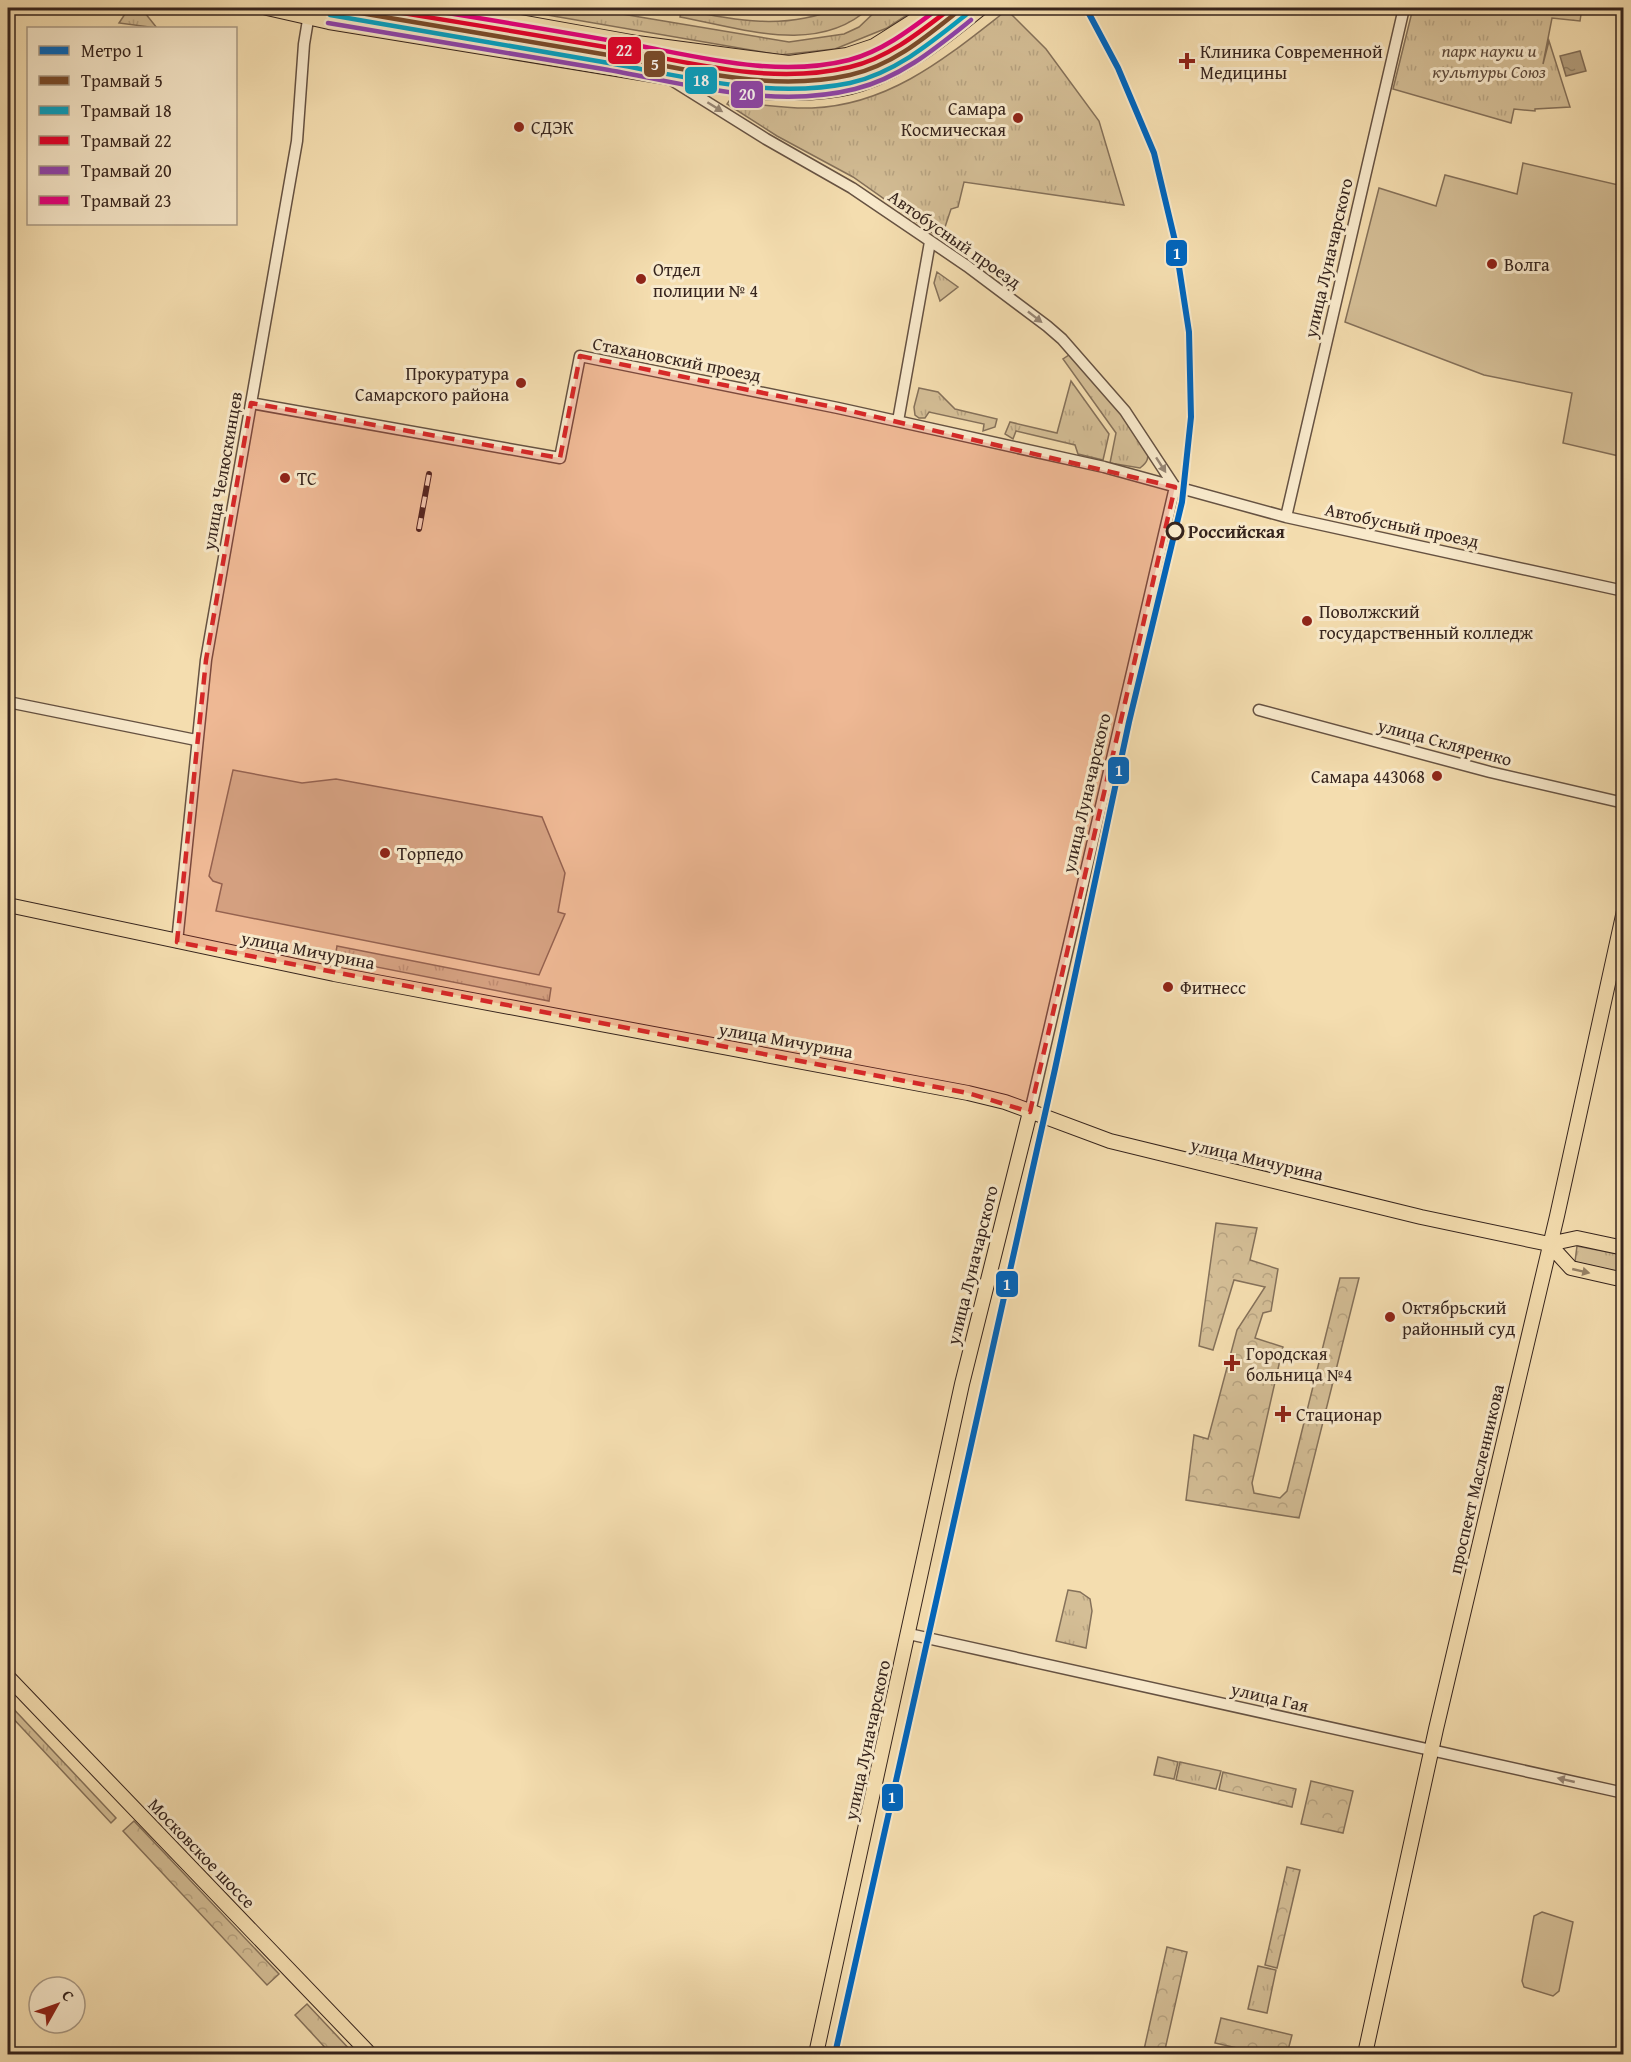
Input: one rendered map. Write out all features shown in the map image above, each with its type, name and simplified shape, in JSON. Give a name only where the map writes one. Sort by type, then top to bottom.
[{"type":"main road","points":[[267,8],[309,12],[329,22],[757,92],[798,94],[861,84],[924,51],[981,8]]},
{"type":"main road","points":[[442,8],[637,43],[789,63],[847,55],[874,46],[934,8]]},
{"type":"main road","name":"улица Мичурина","points":[[8,905],[177,942],[968,1093],[1005,1102],[1136,1148],[1421,1217],[1549,1244],[1577,1238],[1623,1248]]},
{"type":"main road","name":"проспект Масленникова","points":[[1365,2055],[1623,911]]},
{"type":"main road","name":"улица Луначарского","points":[[816,2055],[962,1384],[1030,1112]]},
{"type":"main road","points":[[1549,1244],[1571,1268],[1623,1280]]},
{"type":"main road","name":"Московское шоссе","points":[[8,1677],[370,2055]]},
{"type":"street","name":"улица Луначарского","points":[[1286,517],[1404,8]]},
{"type":"street","name":"улица Челюскинцев","points":[[177,942],[194,792],[196,740],[207,651],[297,141],[309,12]]},
{"type":"street","name":"Автобусный проезд","points":[[665,76],[766,140],[852,188],[967,266],[1062,339],[1125,411],[1175,487]]},
{"type":"street","points":[[898,421],[930,242]]},
{"type":"street","name":"Стахановский проезд","points":[[251,403],[560,458],[580,356],[898,421],[1104,467]]},
{"type":"street","name":"Автобусный проезд","points":[[1104,467],[1286,517],[1623,591]]},
{"type":"street","name":"улица Луначарского","points":[[1030,1112],[1175,487]]},
{"type":"street","points":[[8,702],[196,740]]},
{"type":"street","name":"улица Скляренко","points":[[1259,710],[1490,772],[1623,803]]},
{"type":"street","name":"улица Гая","points":[[909,1634],[1623,1793]]},
{"type":"highlighted area","points":[[580,356],[838,408],[1175,487],[1030,1112],[968,1093],[177,942],[206,660],[251,403],[560,458]]},
{"type":"green space","points":[[129,8],[141,8],[156,27],[149,27],[119,23]]},
{"type":"green space","points":[[506,8],[586,8],[789,42],[844,34],[859,27],[879,8],[918,8],[887,28],[835,49],[780,55]]},
{"type":"green space","points":[[838,8],[869,8],[849,23],[827,31],[803,35],[753,32],[680,17],[682,9],[741,20],[780,21],[819,15]]},
{"type":"green space","name":"парк науки и культуры Союз","points":[[1413,8],[1582,8],[1580,21],[1552,18],[1543,64],[1549,41],[1570,107],[1535,109],[1535,111],[1514,109],[1511,123],[1393,89]]},
{"type":"green space","points":[[1007,10],[1046,49],[1099,121],[1124,205],[964,182],[958,207],[951,209],[941,239],[853,177],[777,136],[727,104],[729,101],[812,108],[841,105],[868,98],[917,75],[963,44]]},
{"type":"green space","name":"Волга","points":[[1523,163],[1623,186],[1623,457],[1563,443],[1572,393],[1484,375],[1345,322],[1379,188],[1436,206],[1445,175],[1517,194]]},
{"type":"green space","points":[[937,272],[958,287],[940,301],[934,283]]},
{"type":"green space","points":[[1069,355],[1076,355],[1147,448],[1147,460],[1140,468],[1110,463],[1116,433],[1063,359]]},
{"type":"green space","points":[[1071,381],[1109,434],[1103,460],[1078,454],[1075,445],[1016,431],[1013,439],[1005,434],[1010,422],[1057,433]]},
{"type":"green space","points":[[919,388],[938,392],[955,409],[997,419],[995,427],[983,431],[984,424],[929,412],[925,418],[919,418],[915,415],[914,407]]},
{"type":"green space","name":"Торпедо","points":[[233,770],[302,783],[336,779],[542,817],[565,873],[558,912],[565,914],[539,975],[216,911],[222,884],[213,881],[209,876]]},
{"type":"green space","points":[[337,946],[551,988],[549,1001],[351,962],[351,955],[336,952]]},
{"type":"green space","points":[[1216,1223],[1257,1228],[1250,1260],[1278,1269],[1271,1311],[1263,1313],[1255,1338],[1283,1347],[1252,1483],[1254,1493],[1280,1498],[1287,1491],[1340,1278],[1359,1278],[1299,1518],[1186,1500],[1194,1435],[1208,1439],[1237,1330],[1265,1287],[1234,1280],[1213,1350],[1199,1346]]},
{"type":"green space","points":[[1577,1246],[1623,1255],[1623,1273],[1575,1262]]},
{"type":"green space","points":[[1068,1590],[1080,1592],[1090,1599],[1092,1611],[1086,1648],[1056,1641]]},
{"type":"green space","points":[[8,1703],[116,1818],[111,1823],[8,1713]]},
{"type":"green space","points":[[1158,1757],[1178,1762],[1174,1779],[1154,1775]]},
{"type":"green space","points":[[1180,1762],[1221,1771],[1216,1789],[1176,1780]]},
{"type":"green space","points":[[1223,1772],[1296,1789],[1292,1807],[1219,1790]]},
{"type":"green space","points":[[1311,1781],[1353,1791],[1343,1833],[1301,1824]]},
{"type":"green space","points":[[134,1821],[279,1974],[267,1985],[123,1831]]},
{"type":"green space","points":[[1287,1867],[1300,1870],[1277,1968],[1265,1965]]},
{"type":"green space","points":[[1542,1912],[1573,1922],[1559,1991],[1553,1996],[1524,1987],[1522,1981],[1534,1916]]},
{"type":"green space","points":[[1167,1947],[1187,1952],[1164,2054],[1143,2054]]},
{"type":"green space","points":[[1258,1966],[1276,1970],[1267,2013],[1248,2009]]},
{"type":"green space","points":[[307,2004],[354,2054],[331,2054],[295,2015]]},
{"type":"green space","points":[[1221,2018],[1292,2035],[1287,2054],[1263,2054],[1215,2043]]},
{"type":"water","points":[[1580,51],[1586,71],[1566,76],[1560,56]]},
{"type":"railway","points":[[419,529],[429,474]]},
{"type":"metro line","name":"1","points":[[835,2054],[1055,1069],[1129,722],[1182,502],[1191,417],[1189,332],[1175,241],[1154,153],[1118,68],[1086,8]]},
{"type":"tram line","name":"5","points":[[331,8],[729,77],[790,81],[820,80],[850,75],[881,64],[910,48],[962,8]]},
{"type":"tram line","name":"22","points":[[372,8],[730,70],[790,74],[820,72],[864,63],[903,43],[951,8]]},
{"type":"tram line","name":"23","points":[[417,8],[734,63],[792,67],[821,65],[861,56],[896,38],[939,8]]},
{"type":"tram line","name":"18","points":[[330,15],[695,79],[757,88],[788,89],[819,88],[850,83],[882,72],[912,55],[967,14]]},
{"type":"tram line","name":"20","points":[[328,23],[696,87],[760,96],[792,97],[824,95],[855,89],[887,78],[917,61],[971,20]]},
{"type":"place","name":"Клиника Современной Медицины","points":[[1187,61]]},
{"type":"place","name":"Самара Космическая","points":[[1018,118]]},
{"type":"place","name":"СДЭК","points":[[519,127]]},
{"type":"place","name":"Волга","points":[[1492,264]]},
{"type":"place","name":"Отдел полиции № 4","points":[[641,279]]},
{"type":"place","name":"Прокуратура Самарского района","points":[[521,383]]},
{"type":"place","name":"ТС","points":[[285,478]]},
{"type":"place","name":"Российская","points":[[1175,531]]},
{"type":"place","name":"Поволжский государственный колледж","points":[[1307,621]]},
{"type":"place","name":"Самара 443068","points":[[1437,776]]},
{"type":"place","name":"Торпедо","points":[[385,853]]},
{"type":"place","name":"Фитнесс","points":[[1168,987]]},
{"type":"place","name":"Октябрьский районный суд","points":[[1390,1317]]},
{"type":"place","name":"Городская больница №4","points":[[1232,1363]]},
{"type":"place","name":"Стационар","points":[[1283,1414]]}]
